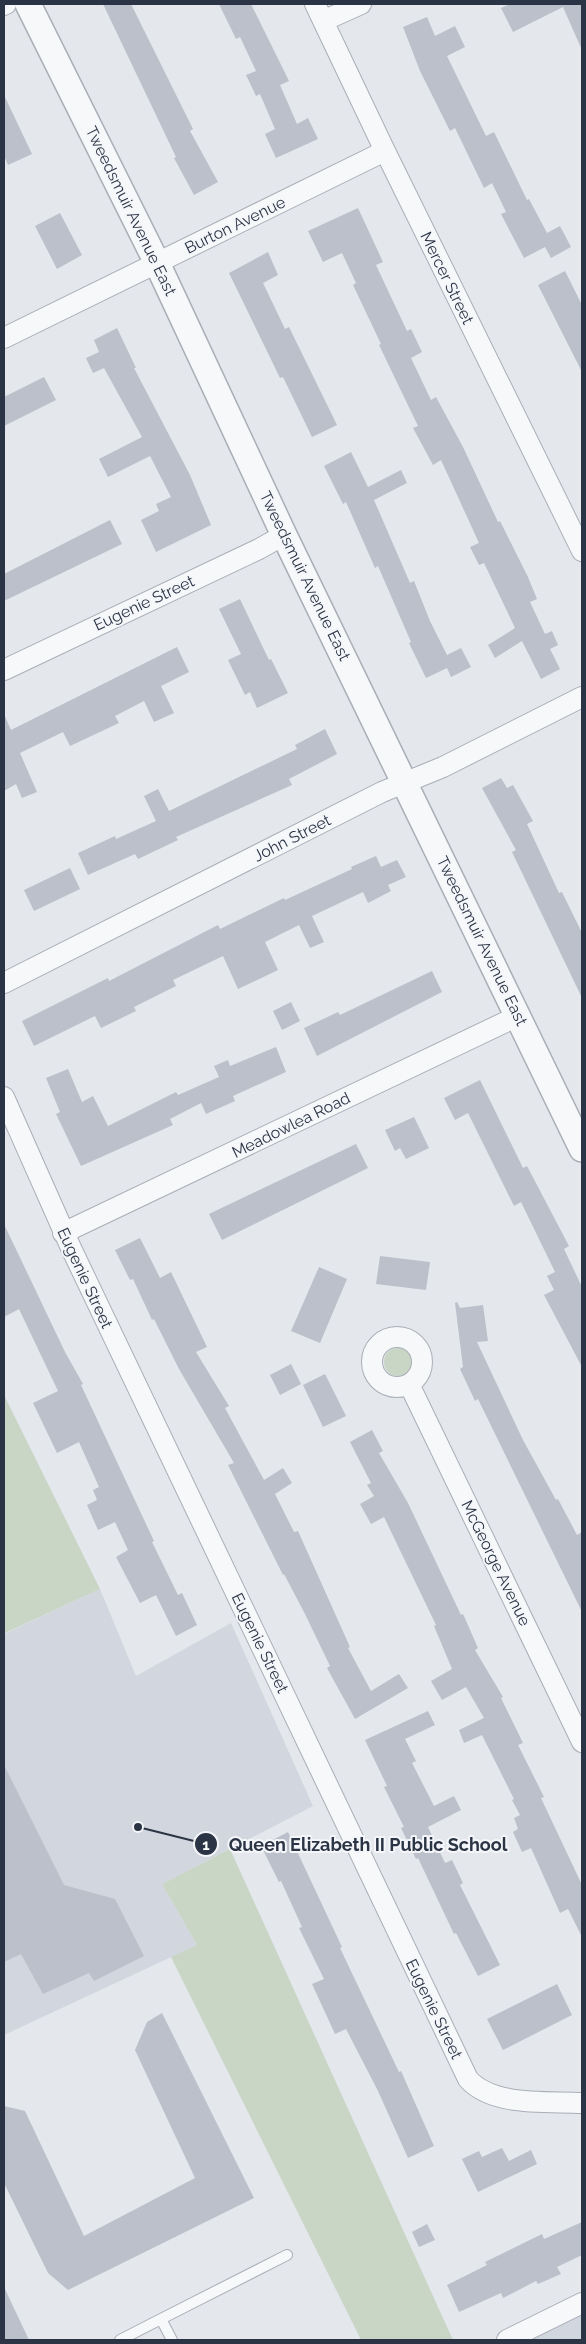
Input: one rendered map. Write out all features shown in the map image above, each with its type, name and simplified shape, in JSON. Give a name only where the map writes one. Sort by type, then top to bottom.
[{"type":"street","name":"Tweedsmuir Avenue East","points":[[28,4],[157,263],[284,535],[582,1149]]},
{"type":"street","points":[[319,12],[361,4]]},
{"type":"street","name":"Mercer Street","points":[[319,12],[384,151],[582,551]]},
{"type":"street","name":"Burton Avenue","points":[[4,338],[384,151]]},
{"type":"street","name":"Eugenie Street","points":[[4,670],[259,549],[284,535]]},
{"type":"street","name":"John Street","points":[[4,983],[382,792],[443,768],[582,698]]},
{"type":"street","name":"Meadowlea Road","points":[[64,1233],[518,1016]]},
{"type":"street","name":"Eugenie Street","points":[[4,1097],[64,1233],[468,2079],[476,2088],[490,2095],[509,2099],[582,2103]]},
{"type":"street","name":"McGeorge Avenue","points":[[409,1384],[582,1742]]},
{"type":"street","points":[[507,2340],[582,2303]]},
{"type":"lane","points":[[120,2340],[287,2255]]},
{"type":"lane","points":[[161,2319],[172,2340]]},
{"type":"shaded area","points":[[100,1589],[136,1676],[231,1623],[313,1806],[162,1884],[197,1945],[4,2035],[4,1634]]},
{"type":"shaded area","points":[[582,2310],[582,2340],[518,2340]]},
{"type":"green space","points":[[398,1348],[408,1352],[412,1362],[408,1372],[398,1376],[388,1372],[384,1362],[388,1352]]},
{"type":"green space","points":[[4,1395],[100,1589],[5,1633],[4,1629]]},
{"type":"green space","points":[[230,1849],[453,2340],[361,2340],[171,1957],[197,1945],[162,1884]]},
{"type":"building","points":[[103,4],[131,4],[193,129],[190,131],[218,182],[194,195],[174,158],[176,157]]},
{"type":"building","points":[[219,4],[251,4],[289,81],[280,85],[297,124],[308,118],[318,139],[276,158],[265,134],[275,129],[260,94],[256,96],[246,75],[256,71],[240,37],[236,39]]},
{"type":"building","points":[[510,4],[582,4],[582,50],[563,7],[513,32],[501,8]]},
{"type":"building","points":[[427,17],[435,36],[455,26],[465,47],[447,56],[486,136],[494,132],[527,200],[529,199],[547,233],[560,226],[571,247],[551,258],[545,247],[524,258],[501,214],[506,212],[492,183],[484,188],[455,128],[450,131],[420,71],[403,27]]},
{"type":"building","points":[[4,95],[32,154],[8,165],[4,156]]},
{"type":"building","points":[[358,208],[383,262],[376,265],[407,331],[411,329],[422,352],[411,358],[431,400],[436,397],[463,447],[498,522],[500,521],[528,577],[537,599],[530,602],[545,634],[552,631],[558,645],[550,649],[560,669],[541,679],[522,641],[495,658],[488,645],[515,628],[484,563],[479,565],[470,547],[479,543],[441,460],[433,465],[413,428],[418,426],[379,345],[381,344],[353,285],[356,283],[342,253],[323,262],[308,231]]},
{"type":"building","points":[[60,213],[82,255],[57,269],[35,226]]},
{"type":"building","points":[[268,252],[278,275],[263,283],[285,329],[289,327],[337,425],[312,437],[283,377],[280,378],[229,273]]},
{"type":"building","points":[[565,271],[582,305],[582,372],[538,285]]},
{"type":"building","points":[[117,328],[136,368],[134,368],[190,475],[211,525],[156,552],[141,520],[159,511],[156,504],[171,497],[150,456],[108,477],[99,459],[142,437],[104,368],[93,373],[86,358],[99,352],[94,340]]},
{"type":"building","points":[[44,377],[56,400],[4,426],[4,397]]},
{"type":"building","points":[[351,452],[368,487],[401,470],[407,483],[374,500],[410,583],[414,581],[430,621],[447,655],[461,648],[471,667],[451,677],[447,668],[426,678],[409,643],[411,642],[378,566],[375,568],[346,502],[343,504],[324,466]]},
{"type":"building","points":[[110,520],[122,544],[4,601],[4,574]]},
{"type":"building","points":[[240,599],[269,660],[271,659],[288,693],[257,708],[250,692],[245,695],[228,660],[241,654],[219,609]]},
{"type":"building","points":[[177,647],[189,672],[161,686],[174,713],[154,722],[144,701],[115,716],[119,723],[70,746],[63,732],[20,753],[37,792],[22,798],[16,784],[4,791],[4,714],[11,730]]},
{"type":"building","points":[[325,729],[337,754],[289,779],[292,785],[176,837],[178,840],[138,859],[135,854],[88,875],[78,853],[115,836],[116,839],[156,821],[144,796],[158,789],[169,811],[297,749],[295,745]]},
{"type":"building","points":[[501,778],[507,788],[513,785],[533,821],[527,824],[559,893],[562,892],[582,933],[582,998],[512,852],[516,850],[482,788]]},
{"type":"building","points":[[376,856],[381,867],[397,860],[406,877],[388,885],[391,891],[368,903],[363,892],[312,916],[324,942],[310,948],[299,925],[265,942],[278,970],[238,989],[223,956],[173,980],[176,986],[134,1007],[136,1011],[101,1028],[95,1016],[34,1046],[22,1021],[108,978],[109,981],[218,925],[220,929],[284,898],[285,900],[352,869],[351,867]]},
{"type":"building","points":[[70,868],[80,889],[34,911],[24,890]]},
{"type":"building","points":[[432,971],[442,992],[317,1056],[304,1028],[338,1012],[340,1015]]},
{"type":"building","points":[[291,1002],[300,1021],[282,1030],[273,1011]]},
{"type":"building","points":[[276,1047],[286,1072],[233,1096],[235,1101],[206,1114],[201,1103],[170,1119],[173,1125],[81,1166],[56,1114],[60,1112],[46,1078],[68,1069],[82,1102],[93,1096],[108,1126],[176,1092],[178,1095],[219,1077],[214,1066],[228,1060],[230,1066]]},
{"type":"building","points":[[480,1080],[523,1168],[527,1166],[569,1246],[564,1249],[582,1287],[582,1367],[544,1295],[554,1290],[547,1276],[555,1272],[521,1202],[514,1206],[468,1113],[455,1120],[444,1098]]},
{"type":"building","points":[[414,1117],[429,1148],[406,1159],[400,1148],[395,1151],[385,1130]]},
{"type":"building","points":[[356,1144],[368,1168],[222,1240],[209,1214]]},
{"type":"building","points":[[4,1224],[65,1352],[83,1384],[81,1385],[154,1541],[152,1542],[178,1595],[182,1593],[197,1625],[176,1636],[156,1595],[140,1603],[116,1557],[128,1550],[115,1522],[98,1530],[87,1505],[97,1500],[93,1490],[99,1487],[79,1442],[57,1453],[33,1403],[58,1391],[19,1309],[4,1317]]},
{"type":"building","points":[[140,1238],[160,1278],[171,1272],[207,1347],[196,1352],[229,1406],[225,1408],[264,1480],[283,1468],[292,1483],[275,1494],[294,1532],[298,1531],[350,1647],[348,1648],[371,1691],[399,1674],[408,1688],[355,1719],[327,1668],[330,1666],[305,1614],[283,1575],[228,1465],[234,1463],[179,1369],[154,1319],[152,1320],[133,1279],[130,1280],[115,1250]]},
{"type":"building","points":[[380,1256],[430,1262],[426,1290],[376,1284]]},
{"type":"building","points":[[319,1267],[347,1279],[320,1343],[291,1331]]},
{"type":"building","points":[[457,1302],[460,1308],[483,1305],[488,1341],[477,1342],[523,1440],[556,1500],[558,1499],[577,1535],[582,1532],[582,1612],[478,1399],[475,1401],[460,1369],[463,1367],[455,1303]]},
{"type":"building","points":[[291,1364],[301,1384],[280,1395],[270,1375]]},
{"type":"building","points":[[325,1374],[346,1416],[323,1427],[303,1385]]},
{"type":"building","points":[[372,1430],[383,1451],[379,1453],[408,1503],[461,1615],[463,1614],[478,1648],[475,1650],[503,1697],[501,1698],[523,1743],[518,1745],[544,1797],[541,1798],[582,1885],[582,1937],[568,1909],[560,1913],[531,1848],[522,1852],[513,1832],[518,1829],[514,1818],[520,1815],[482,1735],[464,1743],[459,1730],[484,1718],[466,1687],[442,1700],[431,1681],[452,1669],[434,1626],[436,1625],[384,1517],[371,1524],[360,1504],[374,1496],[367,1485],[371,1483],[350,1442]]},
{"type":"building","points":[[428,1711],[435,1725],[405,1739],[416,1761],[412,1763],[434,1806],[454,1796],[461,1810],[428,1827],[445,1863],[452,1860],[463,1883],[460,1885],[500,1965],[478,1976],[456,1933],[454,1934],[418,1858],[416,1859],[401,1828],[404,1827],[384,1787],[387,1786],[365,1740]]},
{"type":"building","points":[[4,1765],[64,1885],[115,1899],[144,1956],[94,1981],[89,1973],[43,1994],[21,1954],[4,1962]]},
{"type":"building","points":[[288,1832],[342,1947],[340,1948],[399,2072],[401,2071],[434,2146],[408,2158],[378,2091],[346,2029],[335,2034],[312,1984],[324,1979],[299,1928],[302,1927],[281,1881],[279,1882],[261,1846]]},
{"type":"building","points":[[557,1984],[572,2015],[503,2050],[487,2019]]},
{"type":"building","points":[[162,2013],[254,2198],[68,2290],[48,2273],[4,2183],[4,2106],[25,2111],[84,2236],[195,2178],[135,2050],[147,2022]]},
{"type":"building","points":[[502,2148],[509,2161],[531,2150],[537,2164],[478,2192],[462,2159],[479,2151],[482,2157]]},
{"type":"building","points":[[582,2222],[582,2255],[557,2267],[561,2274],[538,2284],[536,2281],[503,2298],[501,2293],[459,2312],[447,2285],[487,2265],[485,2262],[542,2234],[544,2239]]},
{"type":"building","points":[[427,2224],[435,2240],[419,2247],[412,2232]]},
{"type":"building","points":[[4,2287],[29,2340],[4,2340]]},
{"type":"place","name":"Queen Elizabeth II Public School","points":[[138,1827]]}]
